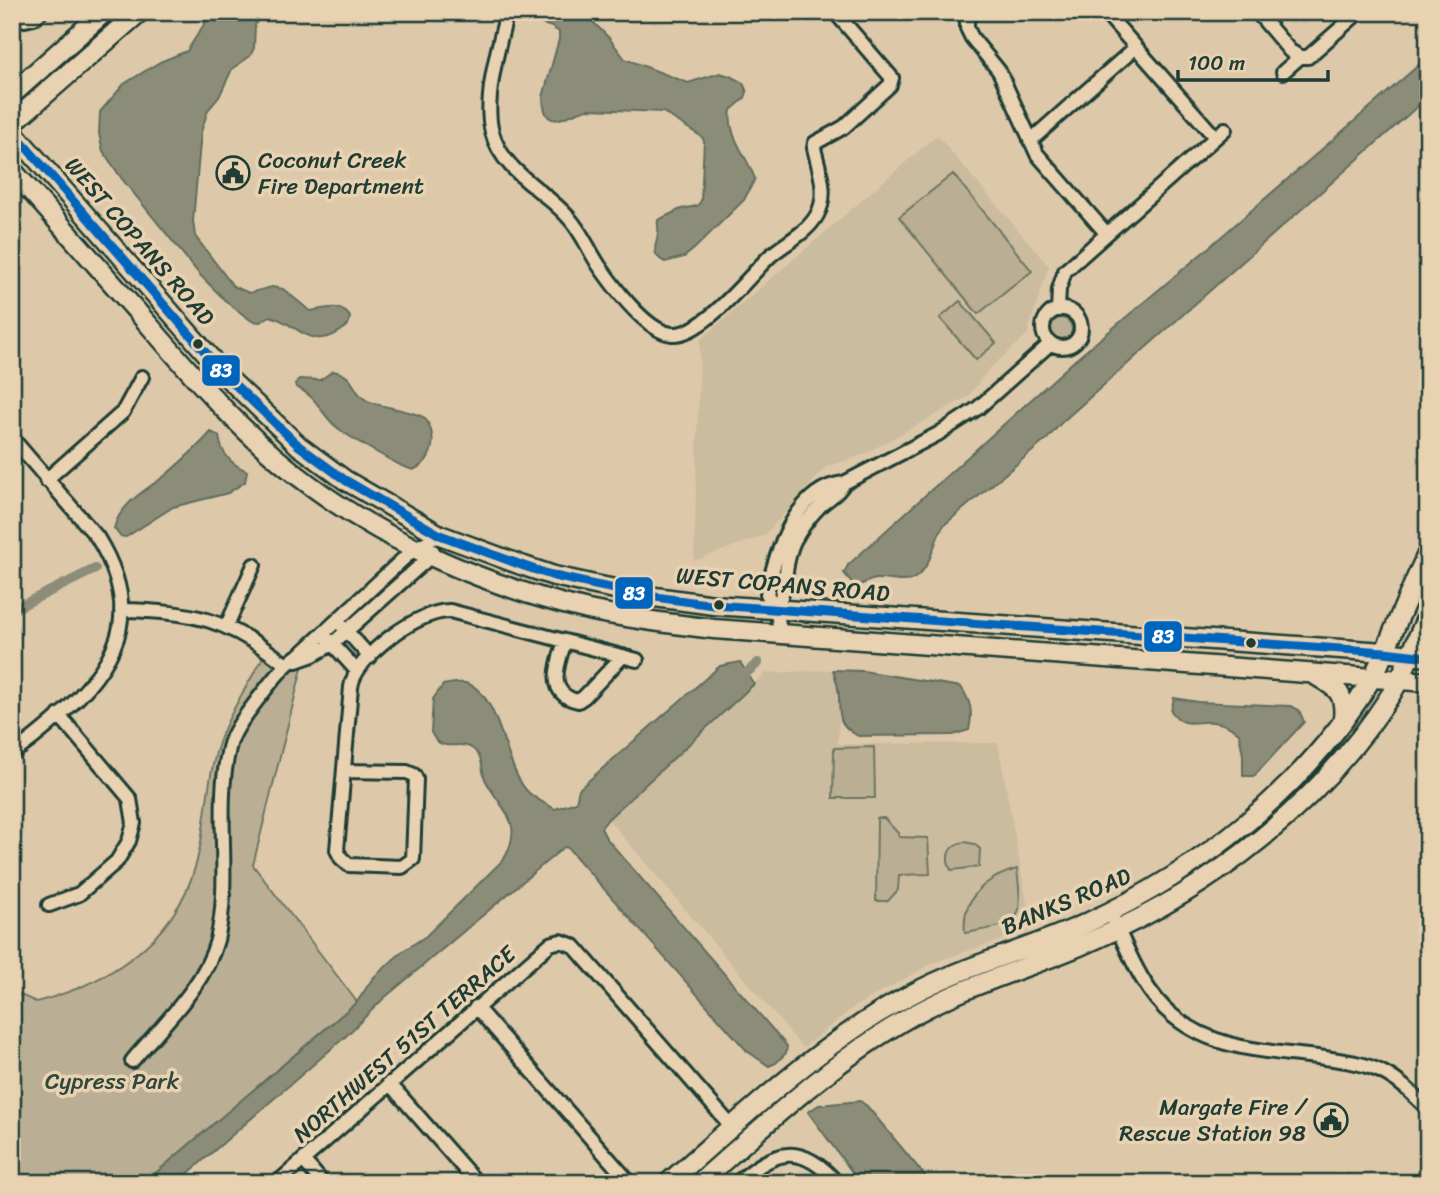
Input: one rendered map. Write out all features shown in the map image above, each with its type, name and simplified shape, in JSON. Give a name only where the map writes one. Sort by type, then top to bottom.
[{"type":"main road","points":[[12,94],[104,12]]},
{"type":"main road","points":[[12,123],[139,12]]},
{"type":"main road","name":"WEST COPANS ROAD","points":[[12,131],[213,362],[258,408],[299,446],[345,480],[440,535],[554,576],[667,599],[1428,657]]},
{"type":"main road","points":[[12,170],[201,385],[243,428],[309,485],[377,529],[423,552],[536,595],[589,610],[652,621],[781,634],[1428,682]]},
{"type":"main road","name":"BANKS ROAD","points":[[668,1183],[806,1064],[880,1012],[969,967],[1062,933],[1142,896],[1189,867],[1247,822],[1300,771],[1373,677],[1428,551]]},
{"type":"main road","name":"BANKS ROAD","points":[[699,1183],[823,1075],[884,1032],[972,986],[1118,930],[1156,910],[1207,877],[1297,808],[1348,754],[1391,695],[1427,619]]},
{"type":"main road","points":[[1310,672],[1341,694],[1343,719]]},
{"type":"street","points":[[13,12],[25,20],[34,18],[41,12]]},
{"type":"street","points":[[507,12],[490,97],[491,132],[496,145],[522,177],[553,201],[570,219],[599,266],[649,324],[672,334],[694,328],[770,256],[807,227],[817,215],[823,201],[814,148],[816,143],[844,127],[890,85],[892,78],[835,12]]},
{"type":"street","points":[[1058,310],[1059,289],[1065,271],[1220,133],[1135,48],[1105,12]]},
{"type":"street","points":[[1256,12],[1290,51],[1300,57],[1308,57],[1359,12]]},
{"type":"street","points":[[970,16],[967,28],[999,71],[1037,154],[1105,233]]},
{"type":"street","points":[[1030,141],[1135,48]]},
{"type":"street","points":[[1283,72],[1300,57]]},
{"type":"street","points":[[1058,310],[1074,313],[1081,324],[1079,337],[1070,346],[1057,347],[1044,334],[1044,322],[1050,313],[1058,310]]},
{"type":"street","points":[[781,634],[776,609],[767,594],[774,558],[794,519],[819,492],[831,484],[844,483],[938,434],[978,408],[1051,343]]},
{"type":"street","points":[[46,480],[123,412],[142,377]]},
{"type":"street","points":[[12,438],[97,537],[118,580],[121,610],[117,644],[100,674],[59,715],[12,753]]},
{"type":"street","points":[[285,664],[313,655],[332,644],[440,535]]},
{"type":"street","points":[[132,1061],[207,967],[217,940],[223,896],[222,830],[229,747],[240,722],[285,664],[302,653],[338,620],[423,552]]},
{"type":"street","points":[[227,625],[254,565]]},
{"type":"street","points":[[121,610],[182,613],[227,625],[285,664]]},
{"type":"street","points":[[344,771],[407,772],[414,775],[413,859],[409,864],[402,867],[349,865],[337,850],[352,677],[356,670],[404,626],[442,611],[638,660]]},
{"type":"street","points":[[338,620],[370,657]]},
{"type":"street","points":[[323,634],[356,670]]},
{"type":"street","points":[[565,641],[556,680],[560,691],[569,699],[578,701],[584,698],[623,656]]},
{"type":"street","points":[[49,905],[79,894],[117,861],[129,841],[134,823],[130,799],[59,715]]},
{"type":"street","points":[[1110,912],[1148,988],[1172,1015],[1200,1035],[1237,1048],[1353,1061],[1388,1076],[1407,1088],[1428,1109]]},
{"type":"street","name":"NORTHWEST 51ST TERRACE","points":[[276,1183],[550,944],[561,941],[574,946],[732,1127]]},
{"type":"street","points":[[476,1007],[630,1183]]},
{"type":"street","points":[[389,1083],[477,1183]]},
{"type":"street","points":[[737,1183],[760,1163],[792,1153],[820,1163],[837,1183]]},
{"type":"street","points":[[303,1160],[323,1183]]},
{"type":"shaded area","points":[[212,12],[262,12],[255,25],[254,48],[250,56],[232,69],[219,97],[208,110],[201,132],[193,221],[195,236],[233,286],[249,293],[272,287],[283,289],[310,311],[342,309],[350,317],[348,325],[336,334],[316,338],[270,316],[260,322],[252,321],[229,304],[200,275],[122,179],[103,151],[99,134],[100,112],[124,84],[160,62],[187,51]]},
{"type":"shaded area","points":[[536,12],[583,12],[625,59],[688,83],[720,73],[743,83],[747,92],[745,98],[731,110],[732,129],[755,179],[744,200],[684,257],[665,262],[657,256],[655,249],[658,220],[681,209],[697,206],[701,201],[702,137],[663,112],[588,109],[559,119],[548,116],[543,97],[559,32],[539,23]]},
{"type":"shaded area","points":[[1428,57],[1428,97],[1061,423],[1048,438],[944,525],[929,561],[915,578],[904,581],[876,579],[855,586],[844,573],[848,565],[1074,361]]},
{"type":"shaded area","points":[[937,135],[1049,266],[1027,335],[987,371],[968,397],[865,454],[826,467],[765,535],[694,561],[700,340]]},
{"type":"shaded area","points":[[333,371],[346,376],[366,400],[425,418],[432,433],[432,448],[426,461],[413,470],[370,449],[339,429],[310,397],[296,387],[299,379],[320,380]]},
{"type":"shaded area","points":[[211,432],[219,436],[228,458],[247,471],[245,482],[228,493],[173,507],[126,537],[120,536],[114,528],[122,511],[173,469]]},
{"type":"shaded area","points":[[740,662],[754,684],[601,828],[606,838],[787,1046],[786,1053],[776,1063],[769,1066],[747,1051],[568,848],[564,847],[383,999],[346,1036],[177,1183],[144,1183],[357,1002],[373,978],[403,951],[426,936],[504,859],[510,846],[512,825],[485,779],[479,756],[467,746],[440,743],[431,732],[433,699],[443,685],[466,683],[480,692],[496,718],[520,781],[531,795],[555,809],[576,802],[579,789],[720,666]]},
{"type":"shaded area","points":[[833,670],[840,695],[838,744],[998,743],[1032,930],[935,962],[854,1007],[803,1048],[608,819],[766,673]]},
{"type":"shaded area","points":[[833,670],[863,671],[961,687],[970,707],[969,730],[953,735],[858,736],[841,720]]},
{"type":"shaded area","points":[[1174,698],[1198,702],[1291,706],[1299,710],[1304,722],[1254,776],[1243,776],[1239,733],[1217,723],[1190,723],[1181,720],[1171,711]]},
{"type":"shaded area","points":[[860,1101],[931,1183],[860,1183],[808,1112],[819,1105]]},
{"type":"green space","points":[[953,174],[1032,271],[978,314],[899,217]]},
{"type":"green space","points":[[960,301],[996,343],[976,360],[940,318]]},
{"type":"green space","points":[[1061,318],[1069,321],[1072,329],[1069,337],[1061,340],[1053,337],[1050,329],[1053,321]]},
{"type":"green space","name":"Cypress Park","points":[[263,657],[302,668],[253,865],[357,1002],[144,1183],[12,1183],[12,991],[36,1002],[66,993],[119,967],[162,929],[179,905],[192,878],[200,847],[213,764],[221,737]]},
{"type":"green space","points":[[874,747],[875,798],[833,798],[834,748]]},
{"type":"green space","points":[[877,818],[884,818],[899,837],[928,838],[930,874],[899,875],[898,890],[888,901],[876,901]]},
{"type":"green space","points":[[965,842],[980,849],[979,867],[951,870],[949,852],[955,845]]},
{"type":"green space","points":[[1017,869],[1020,902],[1014,919],[997,927],[965,933],[967,909],[978,891],[995,878]]},
{"type":"waterway","points":[[12,610],[95,569]]},
{"type":"waterway","points":[[738,680],[758,663]]},
{"type":"transit line","name":"83","points":[[12,131],[228,378],[299,446],[345,480],[440,535],[554,576],[655,597],[714,605],[1428,657]]},
{"type":"place","name":"Coconut Creek Fire Department","points":[[233,173]]},
{"type":"place","name":"Margate Fire / Rescue Station 98","points":[[1331,1120]]}]
